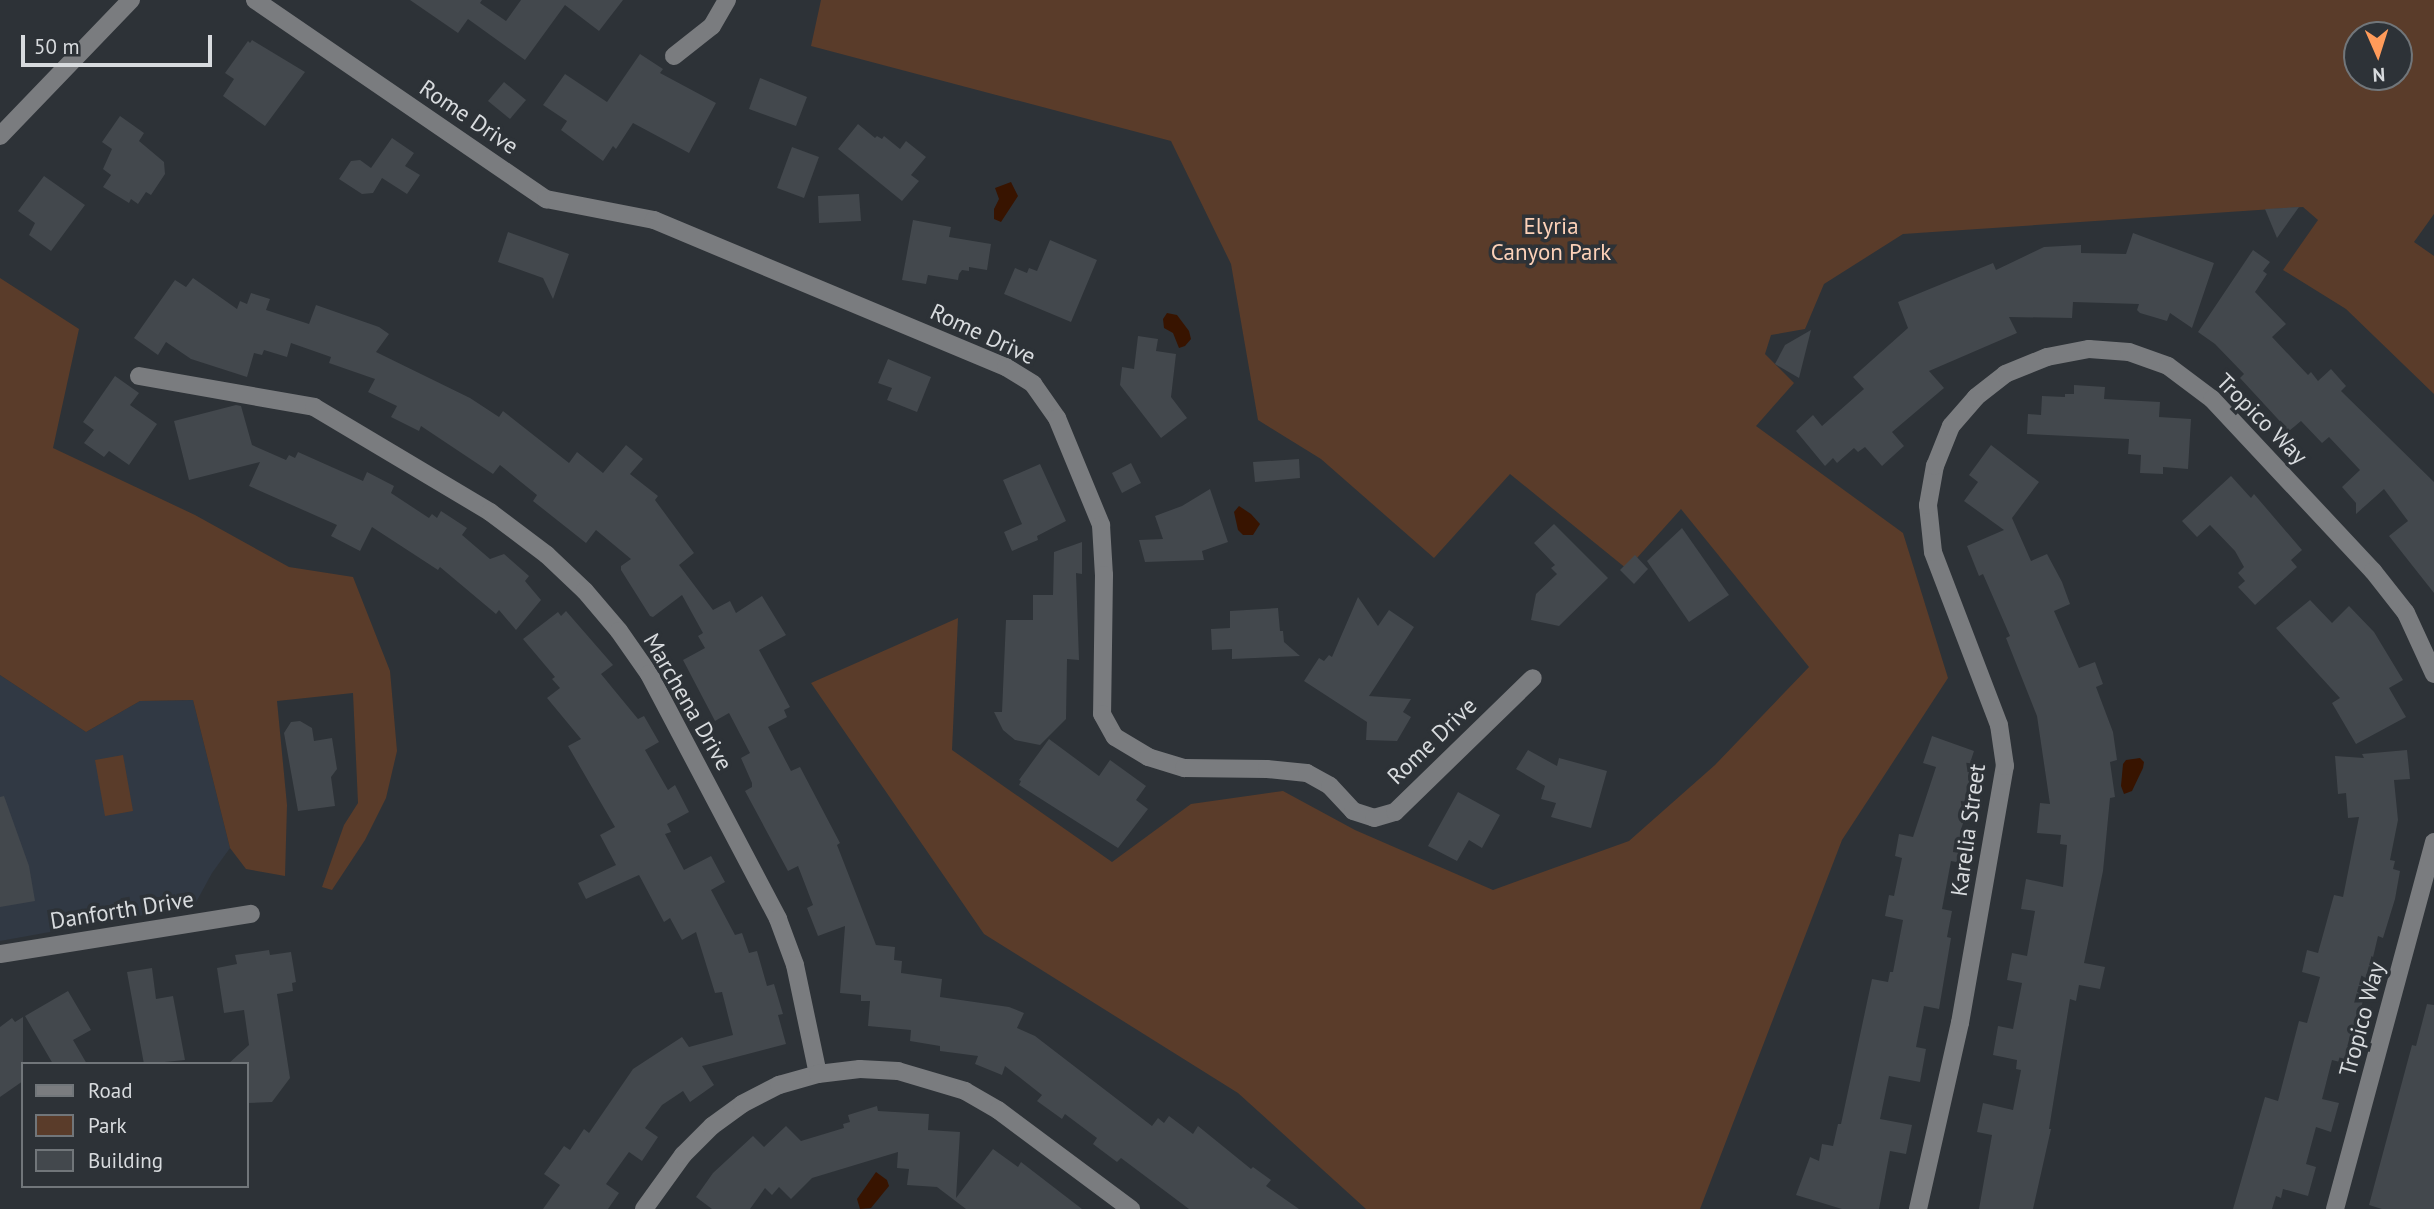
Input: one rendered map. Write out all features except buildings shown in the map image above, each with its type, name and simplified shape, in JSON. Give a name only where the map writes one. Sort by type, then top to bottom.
[{"type":"street","points":[[0,136],[131,0]]},
{"type":"street","name":"Rome Drive","points":[[255,0],[546,199],[654,220],[1006,367],[1033,384],[1057,418],[1101,525],[1104,575],[1102,714],[1115,737],[1148,757],[1184,768],[1267,769],[1307,773],[1330,786],[1353,811],[1374,818],[1395,812],[1533,678]]},
{"type":"street","points":[[674,56],[712,26],[727,0]]},
{"type":"street","name":"Tropico Way","points":[[1951,426],[1976,397],[2005,374],[2047,357],[2089,349],[2129,352],[2168,366],[2212,399],[2373,571],[2406,613],[2434,674]]},
{"type":"street","name":"Marchena Drive","points":[[139,376],[314,407],[491,512],[547,555],[585,591],[619,631],[666,704],[778,919],[795,965],[818,1074]]},
{"type":"street","name":"Karelia Street","points":[[1918,1209],[1960,1023],[2005,766],[1999,725],[1933,552],[1928,505],[1935,466],[1951,426]]},
{"type":"street","name":"Tropico Way","points":[[2335,1209],[2434,842]]},
{"type":"street","name":"Danforth Drive","points":[[0,954],[251,914]]},
{"type":"street","points":[[644,1209],[682,1155],[712,1126],[742,1104],[779,1085],[818,1074],[860,1069],[898,1072],[965,1091],[998,1110],[1131,1209]]},
{"type":"shaded area","points":[[1011,182],[1018,196],[1001,222],[994,219],[994,209],[999,199],[995,188]]},
{"type":"shaded area","points":[[1167,313],[1177,315],[1189,331],[1191,339],[1185,346],[1179,348],[1173,333],[1164,328],[1163,319]]},
{"type":"shaded area","points":[[1239,506],[1260,524],[1253,535],[1243,535],[1238,530],[1234,512]]},
{"type":"shaded area","points":[[0,675],[86,732],[140,701],[193,700],[230,848],[212,873],[194,906],[0,941]]},
{"type":"shaded area","points":[[2140,758],[2144,762],[2143,768],[2132,791],[2124,794],[2121,786],[2123,764],[2126,760]]},
{"type":"shaded area","points":[[876,1172],[887,1180],[889,1186],[871,1208],[860,1209],[857,1199]]},
{"type":"green space","name":"Elyria Canyon Park","points":[[821,0],[2434,0],[2434,214],[2414,242],[2434,256],[2434,394],[2346,309],[2283,270],[2318,220],[2303,207],[1903,234],[1824,284],[1805,329],[1771,335],[1765,354],[1794,383],[1756,426],[1903,533],[1948,678],[1842,840],[1700,1209],[1366,1209],[1238,1093],[984,934],[811,683],[958,618],[952,750],[1112,862],[1191,804],[1283,791],[1355,830],[1493,890],[1629,841],[1715,765],[1809,667],[1681,509],[1627,569],[1510,474],[1434,558],[1321,459],[1258,420],[1231,264],[1171,141],[811,46]]},
{"type":"green space","points":[[0,278],[79,329],[53,448],[195,515],[289,567],[353,577],[390,671],[397,751],[386,798],[365,840],[332,890],[322,887],[344,825],[358,803],[353,693],[277,701],[287,805],[285,876],[246,869],[230,848],[193,700],[140,701],[86,732],[0,675]]},
{"type":"green space","points":[[123,755],[133,811],[105,816],[95,760]]}]
